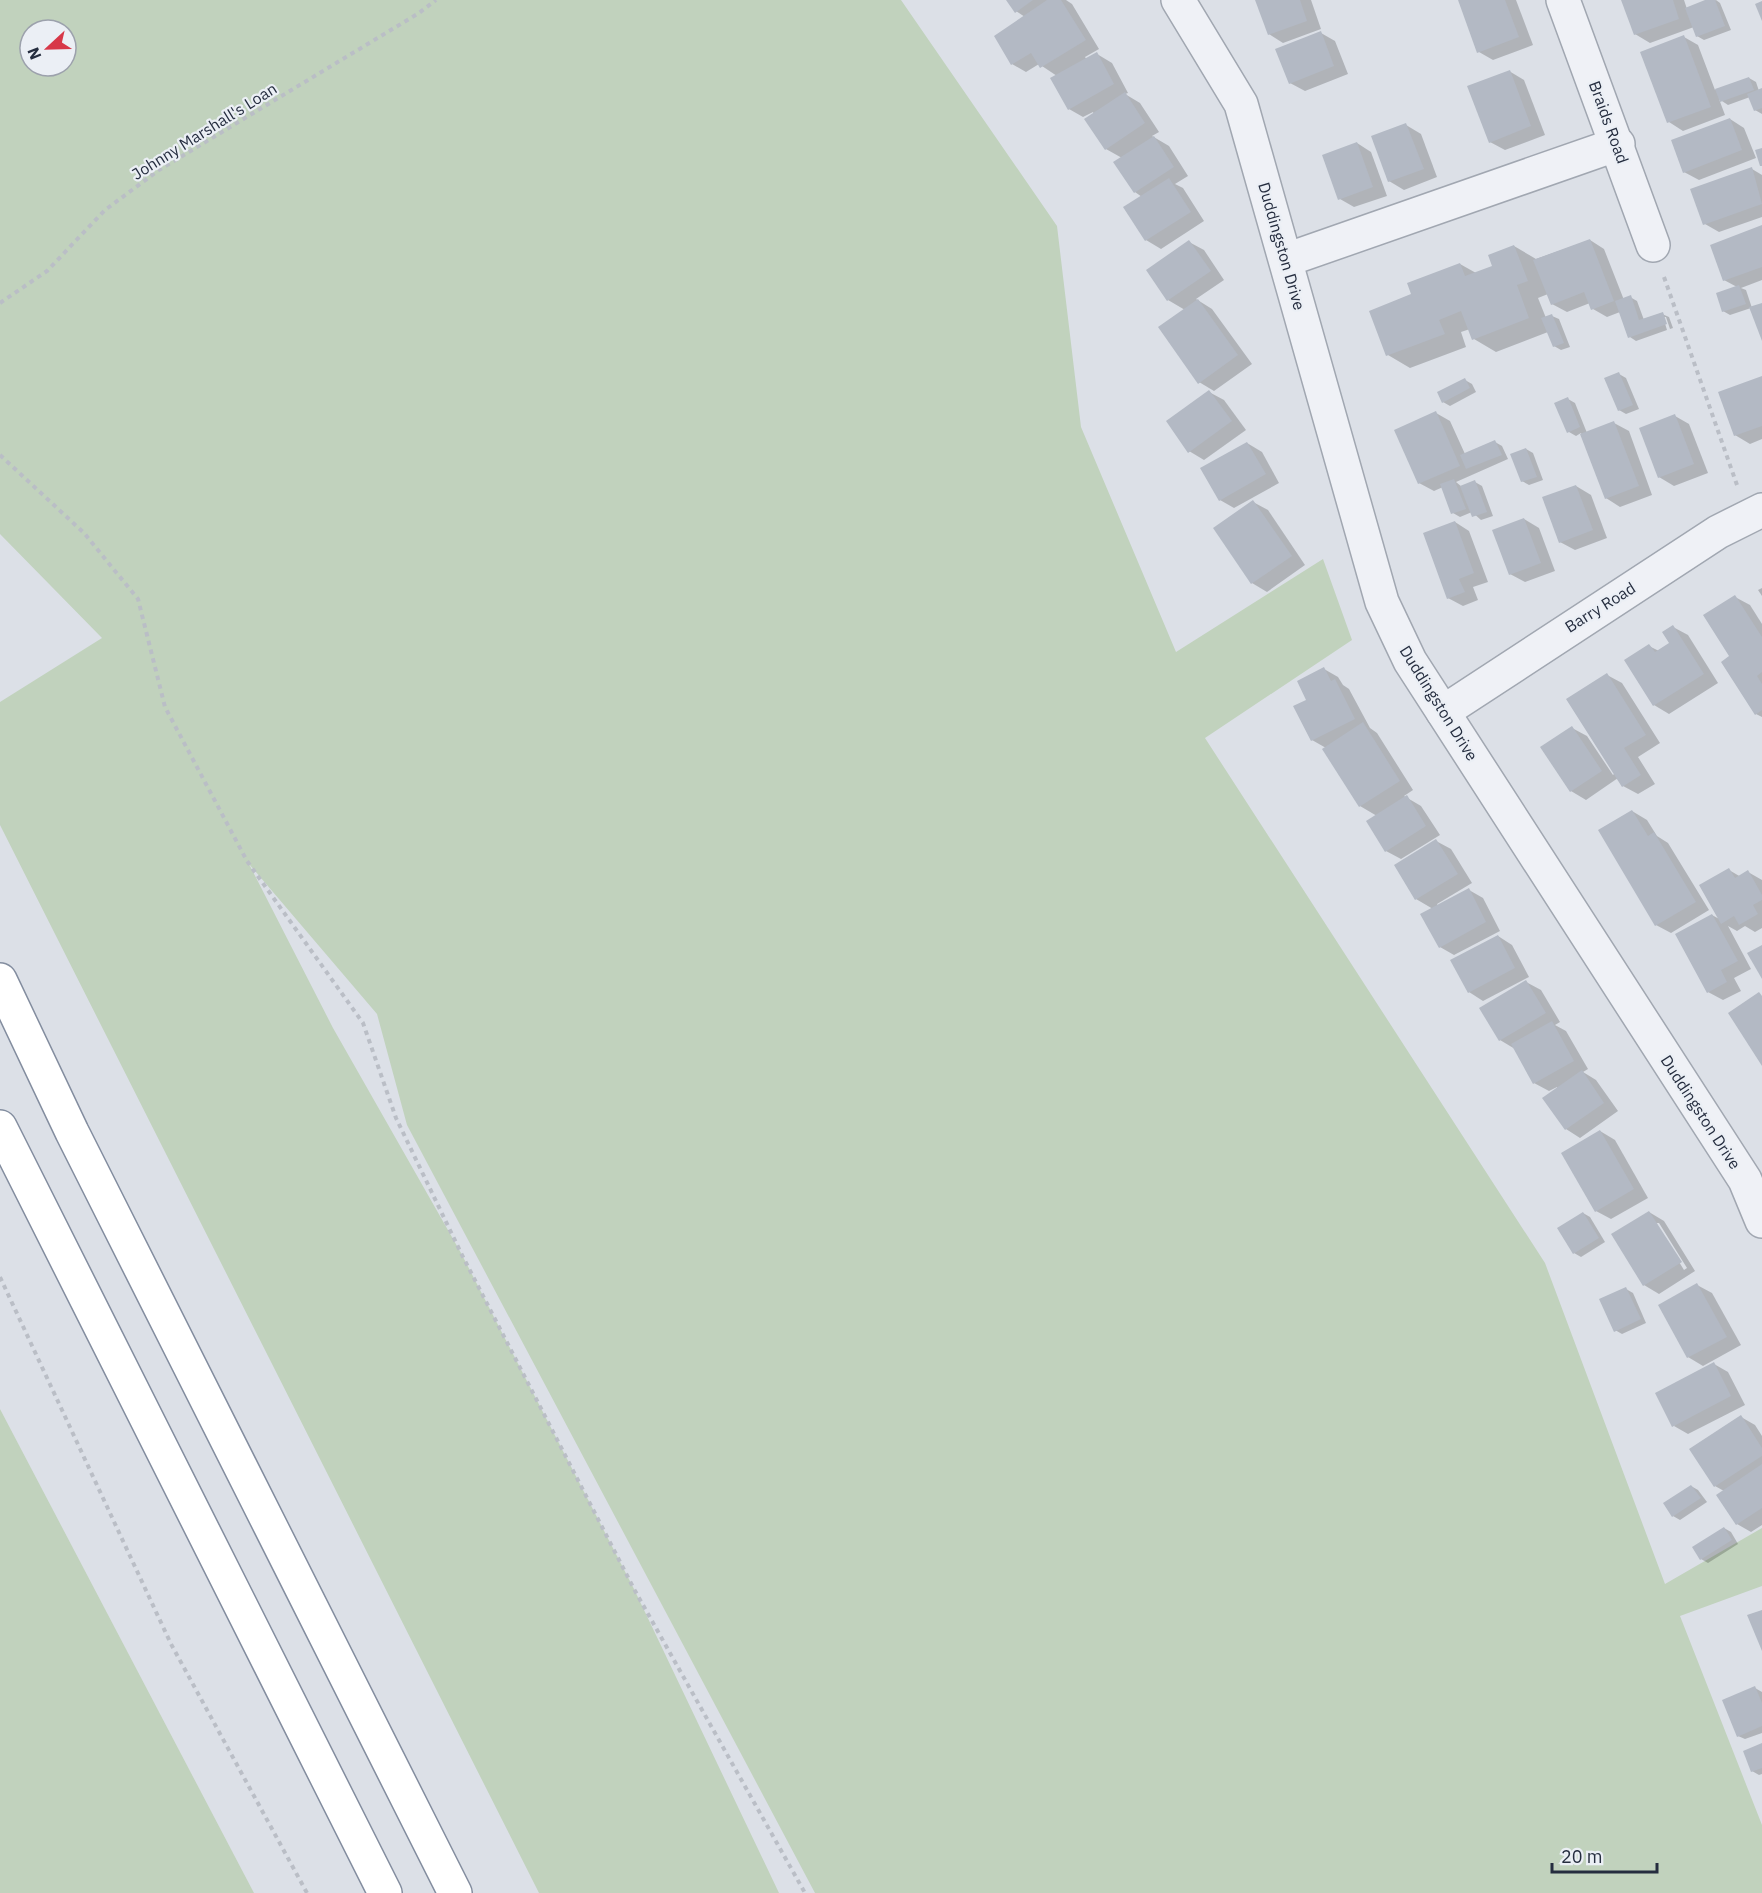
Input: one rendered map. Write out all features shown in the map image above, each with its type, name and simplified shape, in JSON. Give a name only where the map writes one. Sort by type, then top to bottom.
[{"type":"highway","points":[[0,980],[72,1132],[455,1893]]},
{"type":"highway","points":[[0,1127],[385,1893]]},
{"type":"street","name":"Duddingston Drive","points":[[1178,0],[1241,104],[1382,602],[1410,661],[1744,1180],[1762,1221]]},
{"type":"street","name":"Braids Road","points":[[1563,0],[1618,144],[1653,245]]},
{"type":"street","points":[[1286,260],[1618,144]]},
{"type":"street","name":"Barry Road","points":[[1443,712],[1718,532],[1755,514]]},
{"type":"path","name":"Johnny Marshall's Loan","points":[[0,303],[47,270],[105,210],[159,170],[436,0]]},
{"type":"path","points":[[1653,245],[1755,514]]},
{"type":"path","points":[[0,455],[84,533],[138,600],[165,706],[247,861],[363,1023],[396,1118],[461,1253],[634,1589],[805,1893]]},
{"type":"path","points":[[0,1277],[171,1644],[307,1893]]},
{"type":"green space","points":[[0,0],[901,0],[1057,226],[1081,427],[1176,652],[1323,559],[1352,640],[1205,738],[1545,1263],[1665,1584],[1762,1528],[1762,1586],[1680,1616],[1762,1825],[1762,1893],[815,1893],[407,1125],[377,1014],[249,864],[333,1028],[461,1253],[634,1589],[779,1893],[539,1893],[0,825],[0,702],[102,638],[0,534]]},
{"type":"green space","points":[[0,1409],[254,1893],[0,1893]]},
{"type":"building","points":[[1006,0],[1033,0],[1015,13]]},
{"type":"building","points":[[1047,0],[1061,0],[1086,40],[1040,68],[1031,53],[1011,65],[994,36]]},
{"type":"building","points":[[1255,0],[1300,0],[1307,21],[1268,35]]},
{"type":"building","points":[[1458,0],[1505,0],[1519,37],[1477,53]]},
{"type":"building","points":[[1621,0],[1673,0],[1679,19],[1634,35]]},
{"type":"building","points":[[1705,0],[1715,0],[1725,26],[1696,37],[1685,8]]},
{"type":"building","points":[[1762,1],[1762,21],[1755,4]]},
{"type":"building","points":[[1321,31],[1334,66],[1289,84],[1275,49]]},
{"type":"building","points":[[1684,35],[1711,107],[1667,123],[1640,52]]},
{"type":"building","points":[[1097,52],[1114,84],[1068,110],[1050,78]]},
{"type":"building","points":[[1510,70],[1531,126],[1489,143],[1467,86]]},
{"type":"building","points":[[1749,77],[1754,90],[1720,102],[1715,89]]},
{"type":"building","points":[[1762,88],[1762,108],[1754,111],[1747,94]]},
{"type":"building","points":[[1125,92],[1145,123],[1105,150],[1084,119]]},
{"type":"building","points":[[1730,118],[1742,150],[1683,173],[1671,140]]},
{"type":"building","points":[[1406,123],[1424,169],[1388,182],[1371,136]]},
{"type":"building","points":[[1154,136],[1174,167],[1134,193],[1113,162]]},
{"type":"building","points":[[1357,142],[1373,187],[1338,200],[1322,155]]},
{"type":"building","points":[[1762,148],[1762,166],[1760,166],[1755,150]]},
{"type":"building","points":[[1752,167],[1762,204],[1703,225],[1690,189]]},
{"type":"building","points":[[1169,178],[1191,212],[1145,241],[1123,207]]},
{"type":"building","points":[[1762,225],[1762,267],[1723,281],[1710,245]]},
{"type":"building","points":[[1590,239],[1614,301],[1591,310],[1584,292],[1551,305],[1533,260]]},
{"type":"building","points":[[1189,240],[1211,271],[1167,301],[1146,270]]},
{"type":"building","points":[[1514,245],[1528,281],[1517,285],[1529,318],[1472,340],[1461,311],[1439,320],[1445,334],[1386,356],[1369,311],[1411,294],[1407,283],[1460,263],[1465,276],[1492,266],[1488,255]]},
{"type":"building","points":[[1739,285],[1746,304],[1722,312],[1716,293]]},
{"type":"building","points":[[1631,295],[1639,320],[1663,312],[1667,324],[1628,338],[1615,301]]},
{"type":"building","points":[[1198,299],[1238,355],[1198,384],[1158,327]]},
{"type":"building","points":[[1762,303],[1762,341],[1749,307]]},
{"type":"building","points":[[1552,314],[1564,343],[1553,347],[1541,318]]},
{"type":"building","points":[[1619,372],[1633,405],[1618,411],[1604,378]]},
{"type":"building","points":[[1762,376],[1762,426],[1734,436],[1718,392]]},
{"type":"building","points":[[1465,378],[1470,388],[1442,403],[1437,392]]},
{"type":"building","points":[[1209,390],[1232,421],[1188,453],[1166,421]]},
{"type":"building","points":[[1568,397],[1580,427],[1567,433],[1554,403]]},
{"type":"building","points":[[1436,411],[1460,466],[1418,484],[1394,430]]},
{"type":"building","points":[[1675,414],[1694,464],[1658,478],[1639,428]]},
{"type":"building","points":[[1614,421],[1639,486],[1605,499],[1580,434]]},
{"type":"building","points":[[1495,440],[1502,455],[1466,469],[1460,455]]},
{"type":"building","points":[[1247,442],[1266,474],[1219,501],[1200,468]]},
{"type":"building","points":[[1526,448],[1537,477],[1521,482],[1510,454]]},
{"type":"building","points":[[1454,479],[1466,509],[1451,514],[1440,484]]},
{"type":"building","points":[[1475,480],[1487,512],[1472,517],[1460,486]]},
{"type":"building","points":[[1576,485],[1593,530],[1559,543],[1542,497]]},
{"type":"building","points":[[1253,500],[1292,556],[1251,584],[1213,528]]},
{"type":"building","points":[[1524,518],[1541,563],[1509,575],[1492,530]]},
{"type":"building","points":[[1455,521],[1474,573],[1459,579],[1465,592],[1447,599],[1423,533]]},
{"type":"building","points":[[1735,595],[1762,637],[1762,672],[1757,676],[1762,684],[1762,710],[1755,715],[1721,662],[1729,656],[1703,615]]},
{"type":"building","points":[[1673,625],[1704,674],[1653,706],[1624,660],[1649,644],[1655,652],[1669,643],[1662,632]]},
{"type":"building","points":[[1324,667],[1331,681],[1335,679],[1355,719],[1311,741],[1293,706],[1306,700],[1297,681]]},
{"type":"building","points":[[1607,673],[1646,735],[1624,748],[1641,775],[1622,787],[1566,699]]},
{"type":"building","points":[[1363,722],[1400,781],[1359,807],[1322,749]]},
{"type":"building","points":[[1572,726],[1602,771],[1570,792],[1540,747]]},
{"type":"building","points":[[1407,795],[1426,826],[1385,852],[1366,821]]},
{"type":"building","points":[[1632,810],[1648,836],[1654,832],[1696,902],[1655,926],[1598,830]]},
{"type":"building","points":[[1436,839],[1458,874],[1415,900],[1394,865]]},
{"type":"building","points":[[1729,868],[1735,878],[1748,870],[1762,895],[1762,900],[1753,905],[1758,914],[1739,925],[1734,916],[1721,924],[1699,885]]},
{"type":"building","points":[[1469,888],[1486,922],[1439,948],[1420,914]]},
{"type":"building","points":[[1712,914],[1738,961],[1721,970],[1727,982],[1707,993],[1675,934]]},
{"type":"building","points":[[1498,935],[1515,968],[1468,993],[1450,960]]},
{"type":"building","points":[[1762,945],[1762,979],[1747,953]]},
{"type":"building","points":[[1526,980],[1546,1013],[1499,1041],[1479,1008]]},
{"type":"building","points":[[1759,992],[1762,996],[1762,1066],[1728,1013]]},
{"type":"building","points":[[1552,1021],[1574,1061],[1533,1084],[1511,1044]]},
{"type":"building","points":[[1582,1070],[1604,1103],[1565,1130],[1542,1098]]},
{"type":"building","points":[[1600,1130],[1634,1189],[1595,1212],[1561,1153]]},
{"type":"building","points":[[1649,1211],[1682,1262],[1643,1286],[1611,1234]]},
{"type":"building","points":[[1583,1212],[1599,1238],[1573,1254],[1557,1228]]},
{"type":"building","points":[[1697,1283],[1727,1337],[1687,1358],[1658,1305]]},
{"type":"building","points":[[1626,1287],[1641,1319],[1614,1332],[1599,1299]]},
{"type":"building","points":[[1714,1362],[1731,1396],[1672,1427],[1655,1393]]},
{"type":"building","points":[[1741,1415],[1762,1448],[1762,1456],[1714,1487],[1689,1449]]},
{"type":"building","points":[[1762,1464],[1762,1508],[1736,1525],[1716,1495]]},
{"type":"building","points":[[1691,1485],[1701,1498],[1672,1517],[1663,1503]]},
{"type":"building","points":[[1724,1527],[1732,1540],[1700,1560],[1692,1547]]},
{"type":"building","points":[[1762,1610],[1762,1651],[1747,1615]]},
{"type":"building","points":[[1755,1686],[1762,1703],[1762,1726],[1737,1737],[1722,1700]]},
{"type":"building","points":[[1762,1743],[1762,1768],[1751,1772],[1743,1751]]}]
